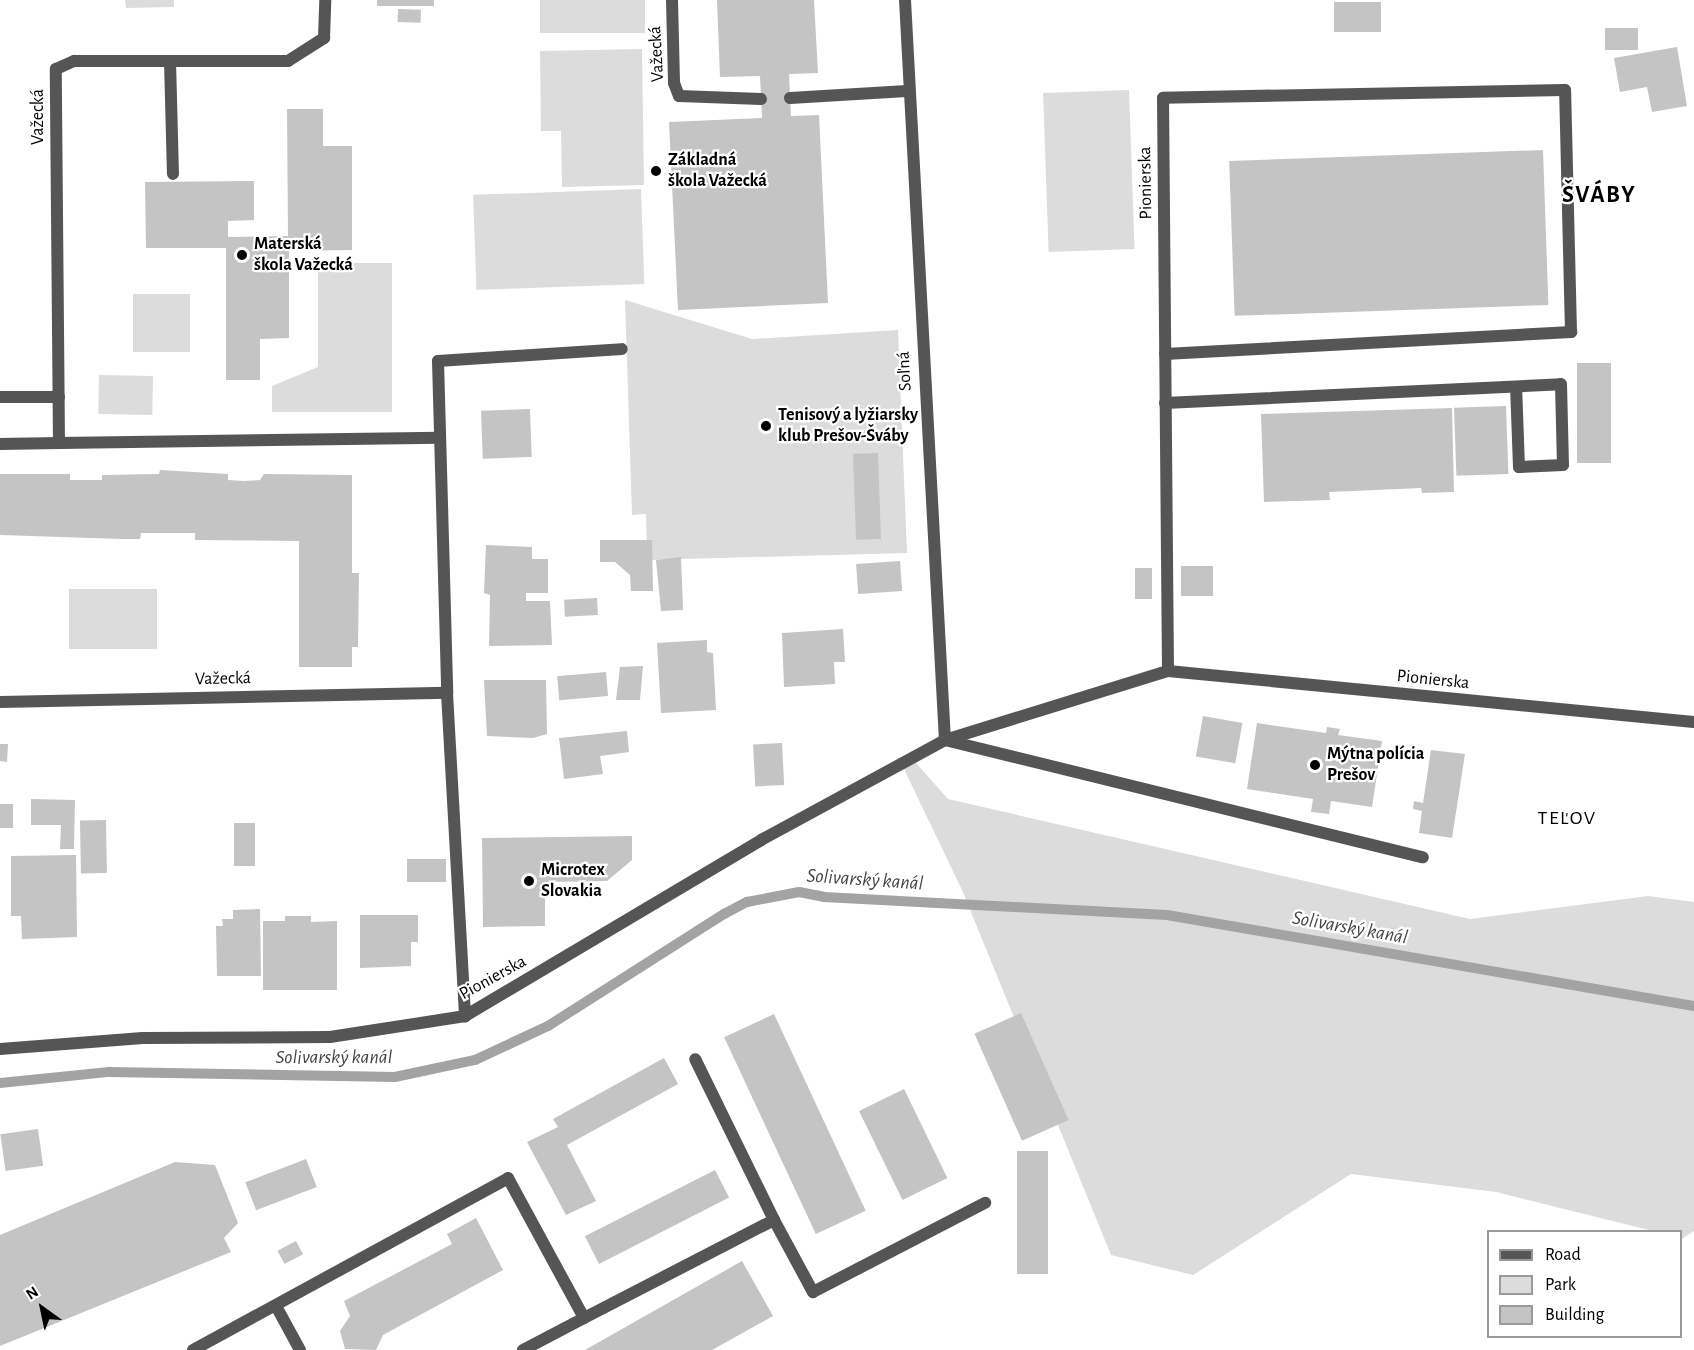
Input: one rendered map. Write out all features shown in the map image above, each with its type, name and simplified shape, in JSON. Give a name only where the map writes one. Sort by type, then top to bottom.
[{"type":"street","name":"Važecká","points":[[59,443],[56,69],[74,61],[288,61],[324,38],[324,0]]},
{"type":"street","name":"Važecká","points":[[672,0],[674,83],[679,96],[761,99]]},
{"type":"street","name":"Soľná","points":[[905,0],[907,91],[945,740]]},
{"type":"street","points":[[170,61],[173,174]]},
{"type":"street","name":"Pionierska","points":[[1165,354],[1571,332],[1566,90],[1163,98],[1165,403],[1168,671]]},
{"type":"street","points":[[790,98],[907,91]]},
{"type":"street","points":[[465,1016],[447,693],[438,361],[622,349]]},
{"type":"street","points":[[1165,403],[1561,384],[1563,465],[1519,467],[1516,387]]},
{"type":"street","points":[[0,397],[59,397]]},
{"type":"street","points":[[0,444],[440,438]]},
{"type":"street","name":"Pionierska","points":[[0,1049],[143,1038],[330,1037],[465,1016],[761,840],[945,740],[1168,671],[1694,722]]},
{"type":"street","name":"Važecká","points":[[0,702],[447,693]]},
{"type":"street","points":[[945,740],[1423,857]]},
{"type":"street","points":[[695,1059],[774,1220],[813,1292],[985,1203]]},
{"type":"street","points":[[193,1350],[508,1178],[584,1318]]},
{"type":"street","points":[[523,1350],[774,1220]]},
{"type":"street","points":[[276,1306],[300,1350]]},
{"type":"green space","points":[[125,0],[174,0],[174,7],[126,8]]},
{"type":"green space","points":[[540,0],[645,0],[645,33],[540,33]]},
{"type":"green space","points":[[642,49],[644,185],[562,187],[561,131],[541,131],[540,51]]},
{"type":"green space","points":[[1129,90],[1135,249],[1049,252],[1043,93]]},
{"type":"green space","points":[[641,189],[644,284],[476,290],[473,195]]},
{"type":"green space","points":[[318,263],[392,263],[392,412],[272,412],[272,386],[318,367]]},
{"type":"green space","points":[[133,294],[190,294],[190,352],[133,352]]},
{"type":"green space","name":"Tenisový a lyžiarsky klub Prešov-Šváby","points":[[625,300],[752,339],[898,330],[907,553],[647,560],[646,514],[632,515]]},
{"type":"green space","points":[[99,375],[153,376],[152,415],[98,414]]},
{"type":"green space","points":[[69,589],[157,589],[157,649],[69,649]]},
{"type":"green space","points":[[915,762],[948,799],[1470,919],[1648,896],[1694,902],[1694,1231],[1682,1239],[1682,1230],[1649,1230],[1496,1192],[1351,1174],[1193,1275],[1111,1255],[962,890],[903,767]]},
{"type":"building","points":[[377,0],[434,0],[434,6],[377,6]]},
{"type":"building","points":[[717,0],[814,0],[818,73],[789,74],[791,116],[819,115],[828,303],[678,310],[669,122],[762,118],[760,76],[720,77]]},
{"type":"building","points":[[1334,2],[1381,2],[1381,32],[1334,32]]},
{"type":"building","points":[[398,9],[421,10],[421,23],[398,22]]},
{"type":"building","points":[[1605,28],[1638,28],[1638,50],[1605,50]]},
{"type":"building","points":[[1677,47],[1687,106],[1652,112],[1647,87],[1620,92],[1614,58]]},
{"type":"building","points":[[287,109],[323,109],[323,146],[352,146],[352,250],[289,251],[289,338],[260,339],[260,380],[226,380],[226,248],[146,248],[145,182],[254,181],[254,220],[228,221],[228,237],[288,236]]},
{"type":"building","points":[[1543,150],[1548,305],[1235,316],[1229,161]]},
{"type":"building","points":[[1577,363],[1611,363],[1611,463],[1577,463]]},
{"type":"building","points":[[1506,406],[1508,474],[1456,476],[1454,408]]},
{"type":"building","points":[[1452,408],[1454,492],[1422,493],[1421,488],[1329,492],[1330,500],[1264,502],[1261,414]]},
{"type":"building","points":[[530,409],[532,457],[483,459],[481,411]]},
{"type":"building","points":[[878,453],[881,539],[856,540],[853,454]]},
{"type":"building","points":[[160,470],[228,474],[228,480],[244,481],[260,480],[264,474],[352,475],[352,573],[359,573],[358,647],[352,647],[352,667],[299,667],[299,541],[195,540],[195,533],[141,533],[140,539],[0,535],[0,474],[70,474],[70,480],[102,480],[102,475],[159,474]]},
{"type":"building","points":[[600,540],[652,540],[653,591],[631,591],[630,575],[615,562],[600,562]]},
{"type":"building","points":[[486,545],[532,547],[532,559],[548,559],[548,593],[526,593],[526,601],[550,601],[552,645],[489,646],[490,595],[484,593]]},
{"type":"building","points":[[681,557],[683,610],[661,611],[656,560]]},
{"type":"building","points":[[900,561],[902,591],[858,594],[856,564]]},
{"type":"building","points":[[1181,566],[1213,566],[1213,596],[1181,596]]},
{"type":"building","points":[[1135,568],[1152,568],[1152,599],[1135,599]]},
{"type":"building","points":[[597,598],[598,615],[565,617],[564,600]]},
{"type":"building","points":[[843,629],[845,662],[834,662],[835,684],[784,687],[782,633]]},
{"type":"building","points":[[707,640],[707,652],[713,653],[716,710],[661,713],[657,643]]},
{"type":"building","points":[[643,666],[640,700],[616,700],[620,667]]},
{"type":"building","points":[[606,672],[608,696],[559,700],[557,676]]},
{"type":"building","points":[[484,680],[546,680],[547,734],[533,738],[487,736]]},
{"type":"building","points":[[1203,716],[1242,723],[1235,763],[1196,756]]},
{"type":"building","name":"Mýtna polícia Prešov","points":[[1257,723],[1326,733],[1327,727],[1340,729],[1338,735],[1382,741],[1372,807],[1331,801],[1329,814],[1311,812],[1313,799],[1247,789]]},
{"type":"building","points":[[627,731],[629,752],[600,756],[603,774],[564,779],[559,738]]},
{"type":"building","points":[[782,743],[784,785],[755,786],[753,745]]},
{"type":"building","points":[[0,744],[8,744],[7,762],[0,761]]},
{"type":"building","points":[[1431,750],[1465,754],[1452,838],[1419,833],[1422,811],[1413,809],[1414,801],[1423,803]]},
{"type":"building","points":[[31,799],[75,800],[74,849],[60,849],[61,825],[31,825]]},
{"type":"building","points":[[0,804],[13,804],[13,828],[0,828]]},
{"type":"building","points":[[80,820],[106,820],[107,873],[81,873]]},
{"type":"building","points":[[234,823],[255,823],[255,866],[234,866]]},
{"type":"building","name":"Microtex Slovakia","points":[[632,836],[632,860],[607,881],[545,882],[545,926],[483,927],[482,838]]},
{"type":"building","points":[[76,855],[77,937],[22,939],[21,916],[11,916],[11,856]]},
{"type":"building","points":[[407,859],[446,859],[446,882],[407,882]]},
{"type":"building","points":[[260,909],[261,976],[217,976],[216,926],[223,926],[222,919],[233,919],[233,910]]},
{"type":"building","points":[[360,915],[418,915],[418,942],[411,942],[411,966],[360,968]]},
{"type":"building","points":[[285,916],[311,916],[311,922],[337,921],[337,990],[263,990],[263,921],[285,921]]},
{"type":"building","points":[[1021,1013],[1069,1120],[1022,1141],[974,1034]]},
{"type":"building","points":[[774,1014],[866,1211],[816,1234],[724,1037]]},
{"type":"building","points":[[664,1058],[678,1084],[567,1145],[596,1201],[566,1215],[527,1142],[558,1127],[553,1119]]},
{"type":"building","points":[[904,1089],[947,1178],[902,1200],[859,1111]]},
{"type":"building","points":[[38,1129],[43,1166],[6,1171],[0,1134]]},
{"type":"building","points":[[1017,1151],[1048,1151],[1048,1274],[1017,1274]]},
{"type":"building","points":[[306,1159],[317,1187],[256,1210],[245,1182]]},
{"type":"building","points":[[175,1162],[215,1165],[238,1223],[224,1238],[231,1252],[0,1346],[0,1235]]},
{"type":"building","points":[[715,1170],[729,1198],[599,1264],[585,1236]]},
{"type":"building","points":[[476,1218],[503,1270],[383,1335],[376,1350],[345,1349],[340,1331],[350,1316],[344,1301],[452,1244],[447,1234]]},
{"type":"building","points":[[296,1241],[303,1254],[285,1264],[277,1251]]},
{"type":"building","points":[[742,1261],[773,1316],[712,1350],[585,1350]]},
{"type":"waterway","name":"Solivarský kanál","points":[[0,1083],[109,1072],[395,1077],[475,1060],[548,1026],[724,914],[747,902],[799,892],[824,897],[1167,915],[1694,1006]]},
{"type":"place","name":"Základná škola Važecká","points":[[656,171]]},
{"type":"place","name":"Materská škola Važecká","points":[[242,255]]},
{"type":"place","name":"Tenisový a lyžiarsky klub Prešov-Šváby","points":[[766,426]]},
{"type":"place","name":"Mýtna polícia Prešov","points":[[1315,765]]},
{"type":"place","name":"Microtex Slovakia","points":[[529,881]]},
{"type":"district","name":"ŠVÁBY","points":[[1599,196]]},
{"type":"district","name":"TEĽOV","points":[[1567,818]]}]
